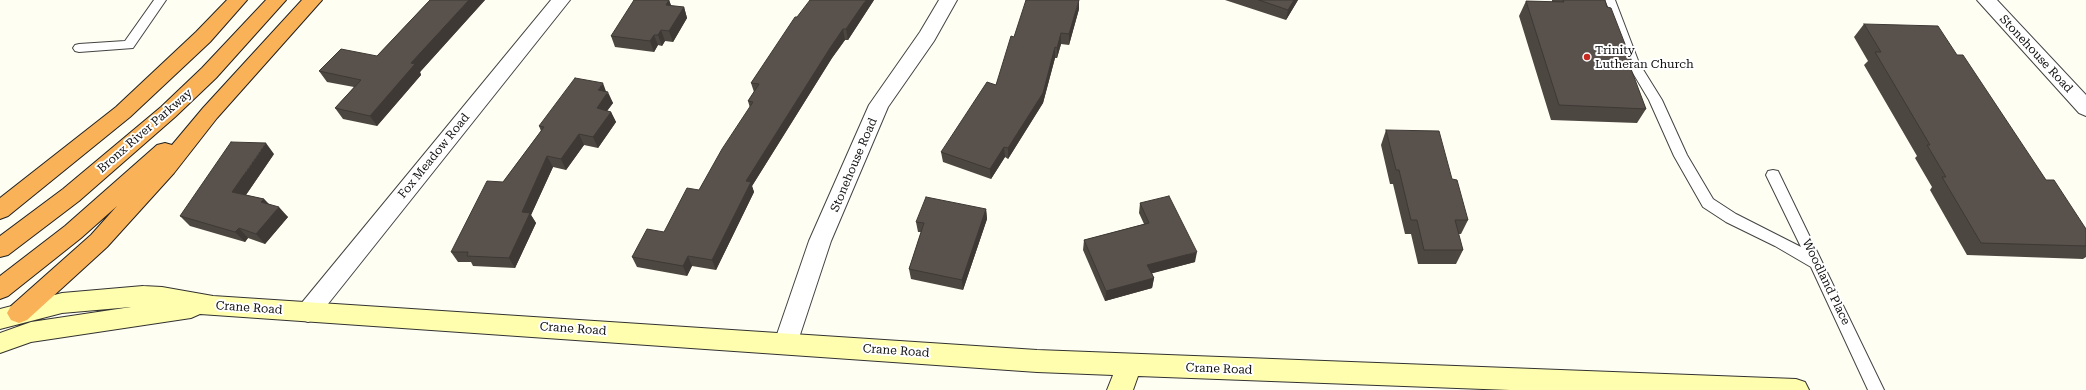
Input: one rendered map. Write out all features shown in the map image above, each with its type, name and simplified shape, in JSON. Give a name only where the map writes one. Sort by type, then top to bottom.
[{"type":"highway","points":[[0,210],[123,112],[192,48],[238,0]]},
{"type":"highway","name":"Bronx River Parkway","points":[[0,248],[76,190],[168,112],[209,73],[277,0]]},
{"type":"highway","points":[[10,316],[99,242],[166,167],[210,113],[313,0]]},
{"type":"highway","points":[[0,289],[73,232],[210,113]]},
{"type":"street","name":"Fox Meadow Road","points":[[308,312],[561,0]]},
{"type":"street","name":"Stonehouse Road","points":[[786,343],[820,241],[879,105],[927,36],[948,0]]},
{"type":"street","name":"Stonehouse Road","points":[[1986,0],[2086,108]]},
{"type":"street","name":"Crane Road","points":[[10,316],[62,303],[143,296],[162,297],[212,306],[1129,366],[1796,390]]},
{"type":"street","points":[[0,343],[31,332],[147,314],[212,306]]},
{"type":"street","points":[[0,328],[10,316]]},
{"type":"street","points":[[1120,390],[1129,366]]},
{"type":"lane","points":[[79,48],[129,45],[160,0]]},
{"type":"lane","points":[[1609,0],[1633,63],[1655,100],[1681,156],[1708,203],[1731,218],[1780,242],[1816,263]]},
{"type":"lane","name":"Woodland Place","points":[[1773,175],[1876,390]]},
{"type":"building","points":[[430,0],[469,0],[411,63],[415,64],[370,116],[335,108],[361,80],[319,71],[341,49],[377,56]]},
{"type":"building","points":[[634,0],[669,0],[666,5],[684,7],[669,31],[661,30],[658,35],[654,35],[650,41],[611,36]]},
{"type":"building","points":[[810,0],[866,0],[846,29],[843,29],[830,48],[746,181],[751,182],[712,260],[688,256],[683,266],[632,257],[647,229],[664,232],[687,188],[699,190],[722,149],[753,102],[748,101],[759,84],[751,83],[795,17],[797,17]]},
{"type":"building","points":[[1026,0],[1079,0],[1069,34],[1061,33],[1057,48],[1055,47],[1043,93],[1008,148],[1004,147],[990,169],[941,152],[987,82],[996,85],[1011,36],[1014,37]]},
{"type":"building","points":[[1259,0],[1294,0],[1288,10]]},
{"type":"building","points":[[1563,0],[1605,0],[1607,7],[1611,8],[1632,62],[1628,61],[1646,109],[1559,105],[1526,1],[1564,2]]},
{"type":"building","points":[[1864,24],[1938,26],[1957,55],[1963,55],[2046,180],[2054,180],[2086,229],[2086,246],[1981,243],[1942,177],[1946,177],[1927,145],[1930,145],[1875,52],[1881,52]]},
{"type":"building","points":[[575,78],[603,83],[598,90],[608,92],[597,108],[611,112],[593,137],[579,134],[561,159],[547,156],[522,212],[530,213],[509,258],[467,256],[468,252],[451,252],[487,181],[503,182],[544,127],[539,126]]},
{"type":"building","points":[[1386,130],[1439,131],[1452,179],[1457,180],[1468,220],[1455,220],[1463,250],[1424,250],[1417,220],[1411,220],[1399,170],[1396,170]]},
{"type":"building","points":[[231,142],[266,143],[232,192],[264,199],[261,202],[279,207],[256,234],[239,228],[235,232],[180,216]]},
{"type":"building","points":[[1169,196],[1197,252],[1147,265],[1154,278],[1106,291],[1084,240],[1149,223],[1140,203]]},
{"type":"building","points":[[926,197],[986,209],[962,280],[909,269],[924,223],[916,222]]},
{"type":"place","name":"Trinity Lutheran Church","points":[[1587,57]]}]
